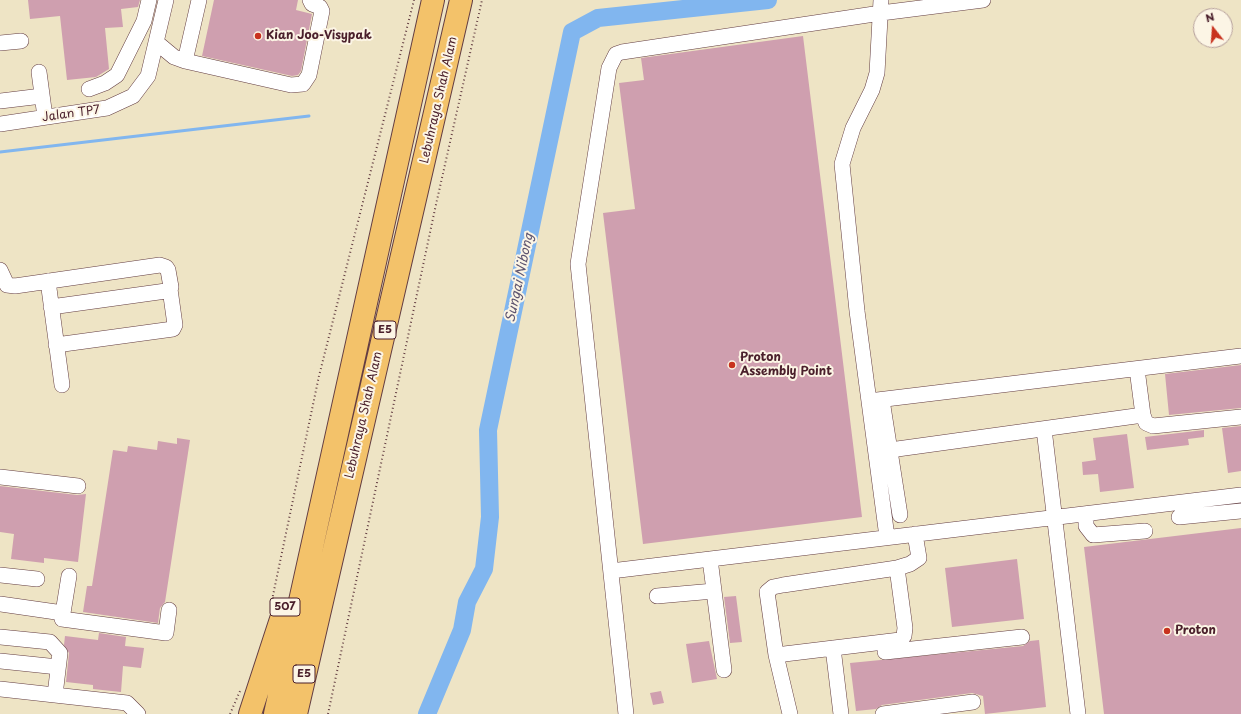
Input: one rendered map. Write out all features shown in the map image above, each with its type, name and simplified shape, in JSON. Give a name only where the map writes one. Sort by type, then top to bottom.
[{"type":"highway","name":"Lebuhraya Shah Alam","points":[[274,714],[433,0]]},
{"type":"highway","name":"Lebuhraya Shah Alam","points":[[296,714],[313,634],[461,0]]},
{"type":"highway","points":[[456,25],[466,0]]},
{"type":"highway","name":"507","points":[[250,714],[321,501]]},
{"type":"highway","points":[[310,714],[313,634]]},
{"type":"street","points":[[88,89],[106,83],[117,75],[144,21],[148,0]]},
{"type":"street","name":"Jalan TP7","points":[[0,124],[107,108],[133,96],[148,76],[166,0]]},
{"type":"street","points":[[185,61],[199,0]]},
{"type":"street","points":[[156,42],[174,57],[185,61],[291,85],[303,84],[309,75],[322,11],[320,7],[312,4],[310,0]]},
{"type":"street","points":[[626,714],[578,264],[609,68],[616,54],[881,5],[983,0]]},
{"type":"street","points":[[881,5],[877,73],[872,90],[853,128],[842,164],[876,400],[887,538]]},
{"type":"street","points":[[0,43],[21,41]]},
{"type":"street","points":[[39,72],[45,117]]},
{"type":"street","points":[[0,101],[42,96]]},
{"type":"street","points":[[0,270],[7,285],[15,286],[160,264],[166,267],[168,270],[175,325],[173,329],[56,345]]},
{"type":"street","points":[[48,281],[62,385]]},
{"type":"street","points":[[51,307],[170,289]]},
{"type":"street","points":[[876,400],[1241,356]]},
{"type":"street","points":[[1136,369],[1143,415],[1146,423],[1153,426],[1241,417]]},
{"type":"street","points":[[876,400],[890,450],[900,515]]},
{"type":"street","points":[[890,450],[1143,415]]},
{"type":"street","points":[[1044,429],[1053,518],[1078,714]]},
{"type":"street","points":[[0,477],[78,486]]},
{"type":"street","points":[[1179,516],[1241,495]]},
{"type":"street","points":[[611,571],[1086,514],[1179,516],[1241,511]]},
{"type":"street","points":[[1086,514],[1086,526],[1093,535],[1145,531]]},
{"type":"street","points":[[790,714],[776,655],[767,592],[770,589],[783,585],[897,568],[910,564],[919,558],[915,534]]},
{"type":"street","points":[[710,559],[724,670]]},
{"type":"street","points":[[834,653],[900,640],[904,636],[905,628],[897,568]]},
{"type":"street","points":[[0,575],[37,579]]},
{"type":"street","points":[[69,576],[62,620],[166,633],[169,610]]},
{"type":"street","points":[[657,596],[714,591]]},
{"type":"street","points":[[0,604],[63,613]]},
{"type":"street","points":[[0,637],[50,642],[60,653],[55,695]]},
{"type":"street","points":[[776,655],[834,653],[1022,637]]},
{"type":"street","points":[[834,653],[841,714]]},
{"type":"street","points":[[0,661],[58,667]]},
{"type":"street","points":[[0,689],[127,703],[138,714]]},
{"type":"street","points":[[883,714],[973,702]]},
{"type":"path","points":[[271,602],[319,376],[414,0]]},
{"type":"path","points":[[328,714],[431,225],[482,0]]},
{"type":"path","points":[[230,714],[241,687]]},
{"type":"building","points":[[28,0],[140,0],[138,7],[121,9],[123,27],[105,28],[109,69],[96,77],[67,80],[60,16],[30,19]]},
{"type":"building","name":"Kian Joo-Visypak","points":[[214,0],[298,0],[296,10],[312,14],[301,71],[298,75],[292,76],[202,56]]},
{"type":"building","name":"Proton Assembly Point","points":[[803,36],[862,517],[643,544],[603,213],[635,209],[619,83],[644,80],[641,58]]},
{"type":"building","points":[[1241,365],[1241,408],[1169,415],[1165,374]]},
{"type":"building","points":[[1241,426],[1241,471],[1228,473],[1222,428]]},
{"type":"building","points":[[1204,430],[1204,437],[1188,439],[1189,445],[1147,450],[1145,437]]},
{"type":"building","points":[[1127,434],[1134,488],[1100,492],[1098,474],[1083,475],[1082,462],[1096,460],[1093,438]]},
{"type":"building","points":[[177,438],[190,440],[165,602],[160,608],[158,623],[83,612],[87,586],[92,586],[113,450],[127,452],[128,446],[157,450],[158,441],[177,444]]},
{"type":"building","points":[[0,486],[77,495],[86,494],[78,562],[44,558],[44,563],[11,559],[14,534],[0,532]]},
{"type":"building","name":"Proton","points":[[1241,528],[1241,714],[1104,714],[1084,547]]},
{"type":"building","points":[[1017,559],[1024,619],[952,627],[945,568]]},
{"type":"building","points":[[736,596],[742,642],[730,643],[724,597]]},
{"type":"building","points":[[99,633],[126,637],[125,646],[144,648],[141,668],[123,666],[121,692],[93,689],[93,685],[66,682],[69,653],[64,645],[65,636],[98,640]]},
{"type":"building","points":[[1039,640],[1046,707],[985,714],[983,696],[972,693],[882,705],[876,709],[856,711],[850,663],[1023,646],[1030,641]]},
{"type":"building","points":[[709,641],[717,679],[692,683],[686,644]]},
{"type":"building","points":[[661,691],[664,703],[653,705],[650,693]]},
{"type":"waterway","name":"Sungai Nibong","points":[[427,714],[462,630],[467,602],[484,569],[490,517],[488,430],[572,32],[598,18],[768,0]]},
{"type":"waterway","points":[[0,152],[309,116]]},
{"type":"place","name":"Kian Joo-Visypak","points":[[258,36]]},
{"type":"place","name":"Proton Assembly Point","points":[[732,365]]},
{"type":"place","name":"Proton","points":[[1167,631]]}]
